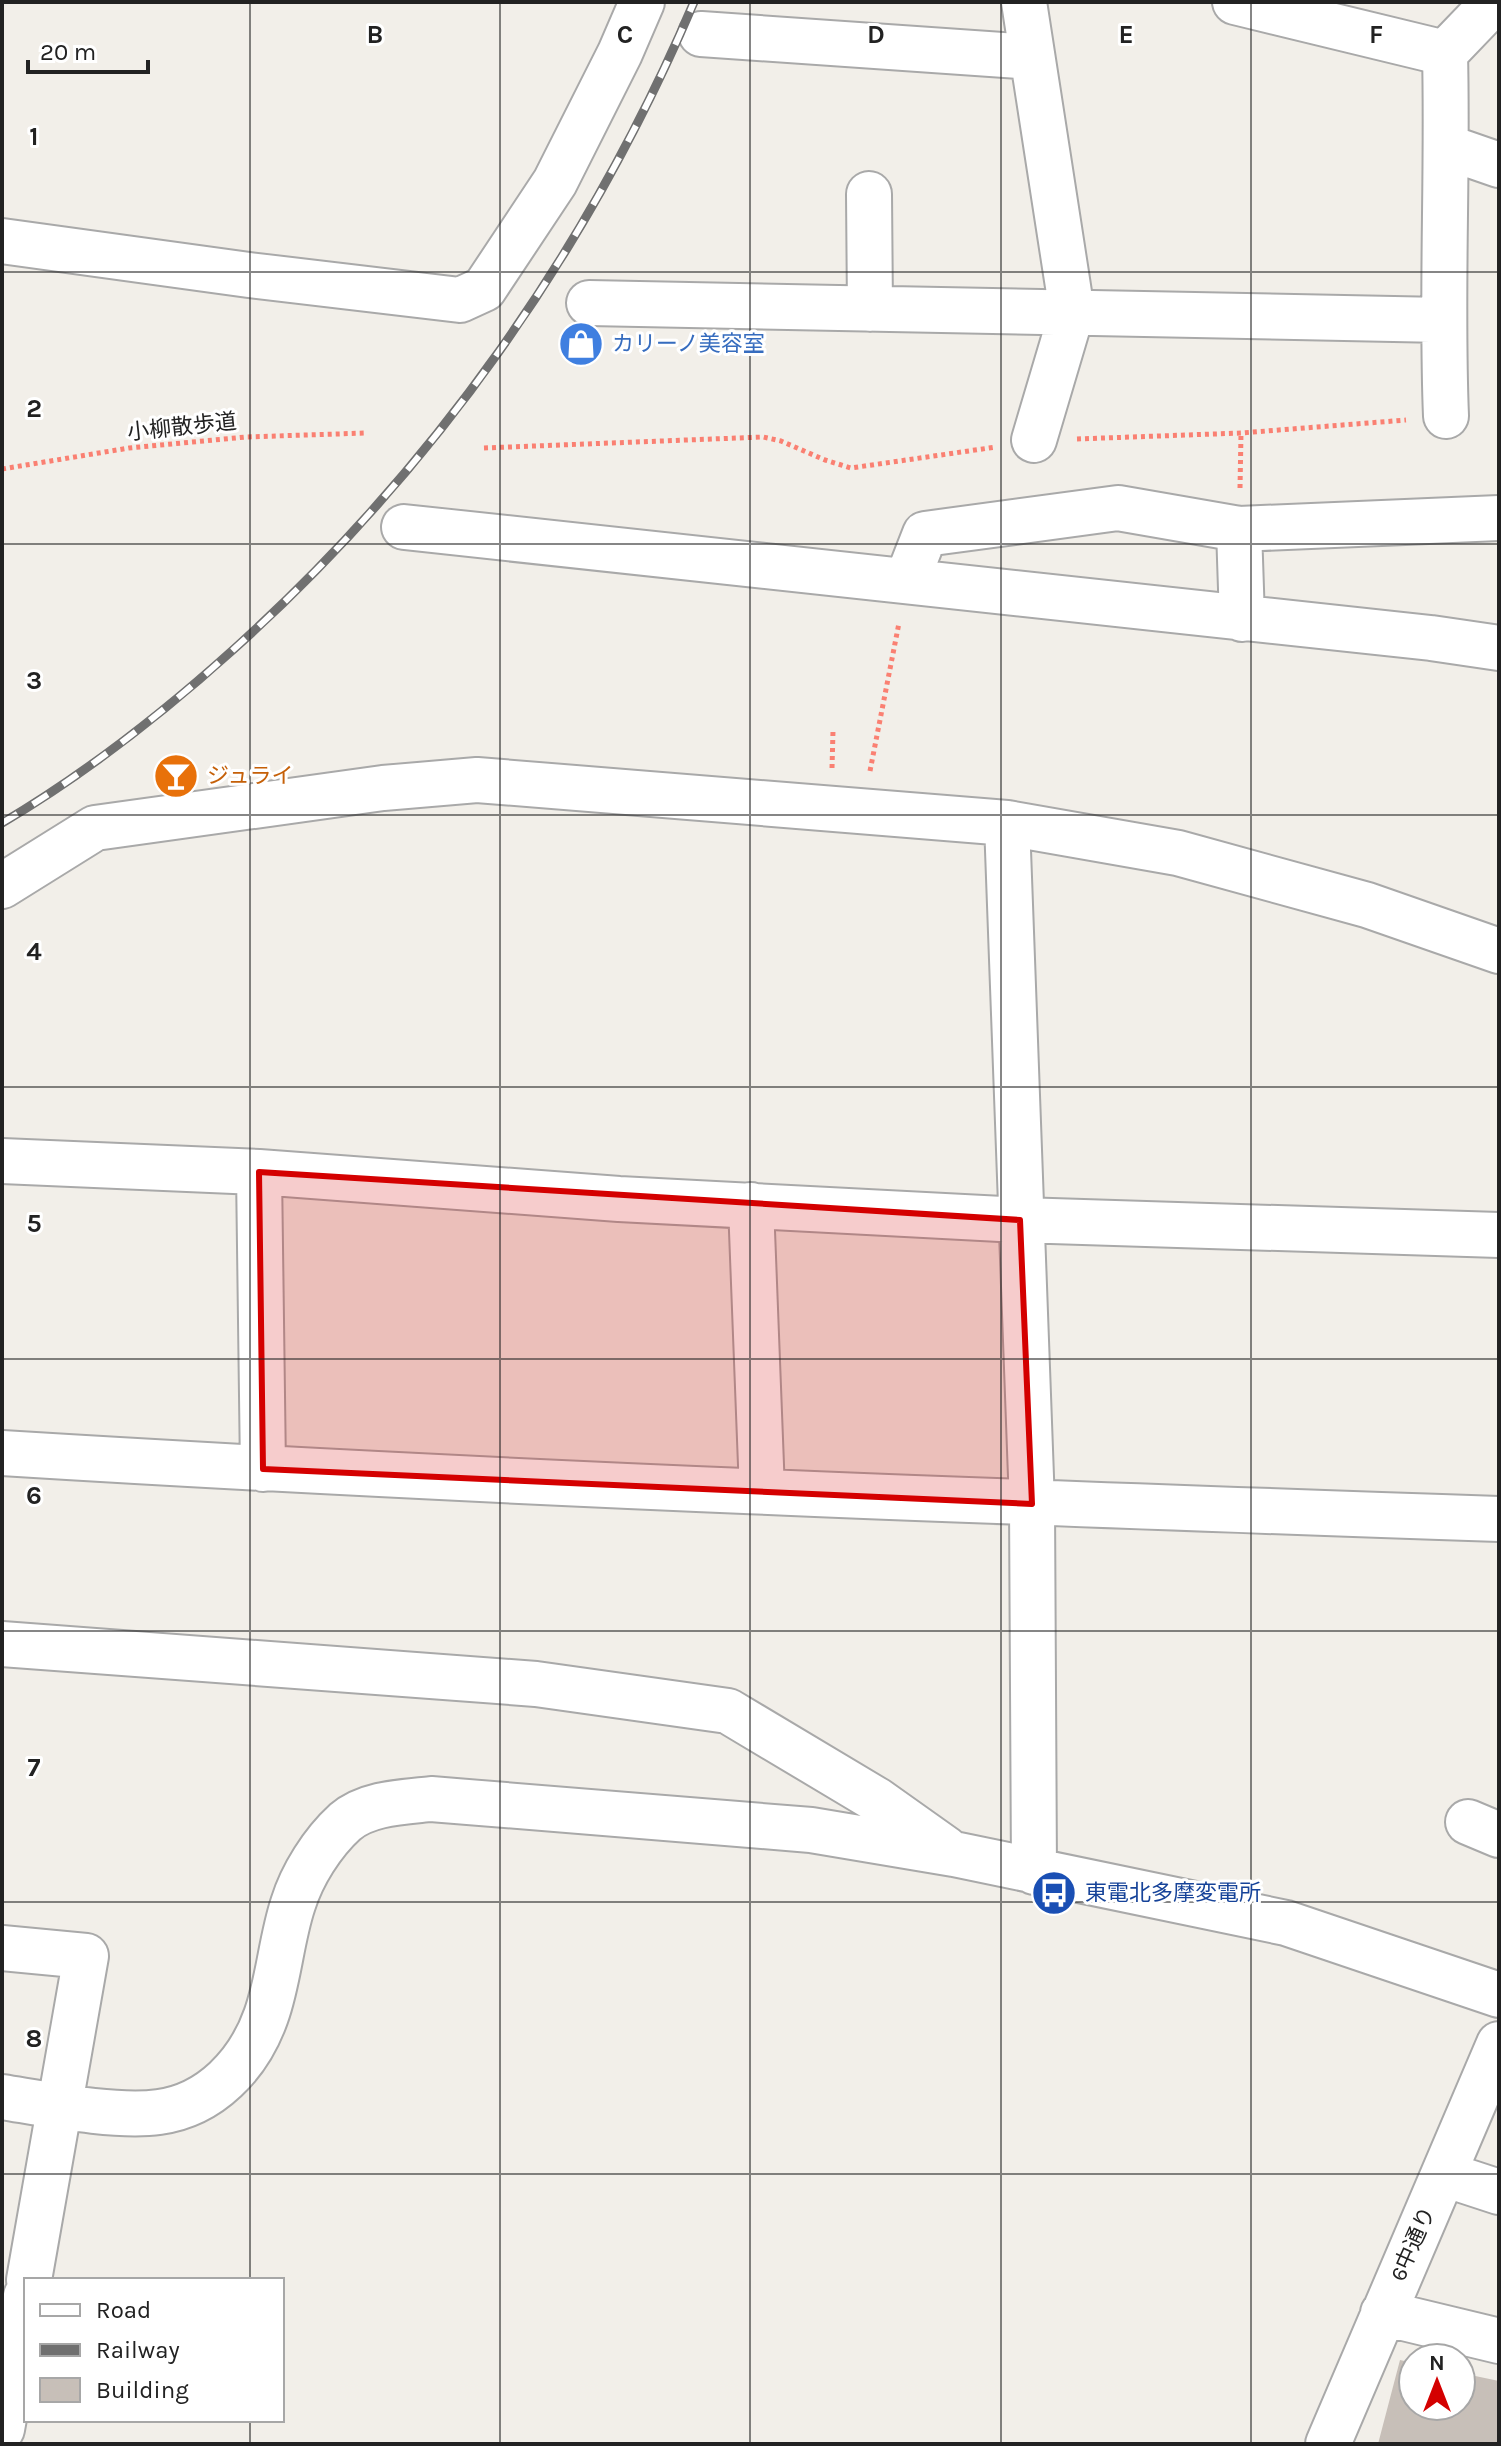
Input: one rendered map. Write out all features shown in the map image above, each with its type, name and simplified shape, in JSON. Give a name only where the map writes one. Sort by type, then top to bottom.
[{"type":"street","points":[[2,241],[460,300],[484,289],[555,182],[642,2]]},
{"type":"street","points":[[1024,2],[1072,312],[1034,440]]},
{"type":"street","points":[[1235,2],[1445,53]]},
{"type":"street","points":[[1446,416],[1443,320],[1447,147],[1445,53],[1494,2]]},
{"type":"street","points":[[701,34],[1032,57]]},
{"type":"street","points":[[1447,147],[1499,165]]},
{"type":"street","points":[[869,194],[870,309]]},
{"type":"street","points":[[589,303],[1443,320]]},
{"type":"street","points":[[907,580],[925,534],[1118,508],[1239,529],[1499,518]]},
{"type":"street","points":[[404,527],[907,580],[1499,648]]},
{"type":"street","points":[[1239,529],[1242,619]]},
{"type":"street","points":[[2,886],[95,828],[398,787],[477,780],[1007,823],[1178,853],[1367,905],[1499,951]]},
{"type":"street","points":[[1007,823],[1032,1504],[1034,1872]]},
{"type":"street","points":[[2,1161],[259,1172],[619,1199],[1020,1220],[1499,1235]]},
{"type":"street","points":[[259,1172],[263,1469]]},
{"type":"street","points":[[751,1205],[762,1491]]},
{"type":"street","points":[[2,1453],[263,1469],[1032,1504],[1499,1519]]},
{"type":"street","points":[[2,1644],[536,1684],[728,1711],[877,1800],[954,1854]]},
{"type":"street","points":[[2,2097],[128,2112],[160,2112],[204,2098],[238,2069],[266,2017],[293,1902],[315,1857],[346,1821],[384,1804],[431,1799],[811,1830],[954,1854],[1286,1923],[1499,1995]]},
{"type":"street","points":[[2,1948],[86,1956],[29,2278]]},
{"type":"street","name":"6中通り","points":[[1328,2444],[1444,2174],[1490,2083],[1499,2044]]},
{"type":"street","points":[[1444,2174],[1499,2192]]},
{"type":"street","points":[[2,2429],[24,2307]]},
{"type":"street","points":[[1383,2313],[1499,2341]]},
{"type":"path","name":"小柳散歩道","points":[[2,469],[129,448],[246,437],[366,433]]},
{"type":"path","points":[[1239,529],[1241,433]]},
{"type":"path","points":[[862,811],[907,580]]},
{"type":"highlighted area","points":[[259,1172],[1020,1220],[1032,1504],[263,1469]]},
{"type":"building","points":[[1397,2371],[1397,2422],[1477,2422],[1477,2376],[1499,2381],[1499,2444],[1378,2444]]},
{"type":"railway","points":[[2,823],[122,742],[234,649],[307,580],[375,507],[440,430],[500,351],[555,268],[606,182],[694,2]]},
{"type":"place","name":"カリーノ美容室","points":[[581,344]]},
{"type":"place","name":"ジュライ","points":[[176,776]]},
{"type":"place","name":"東電北多摩変電所","points":[[1054,1893]]}]
